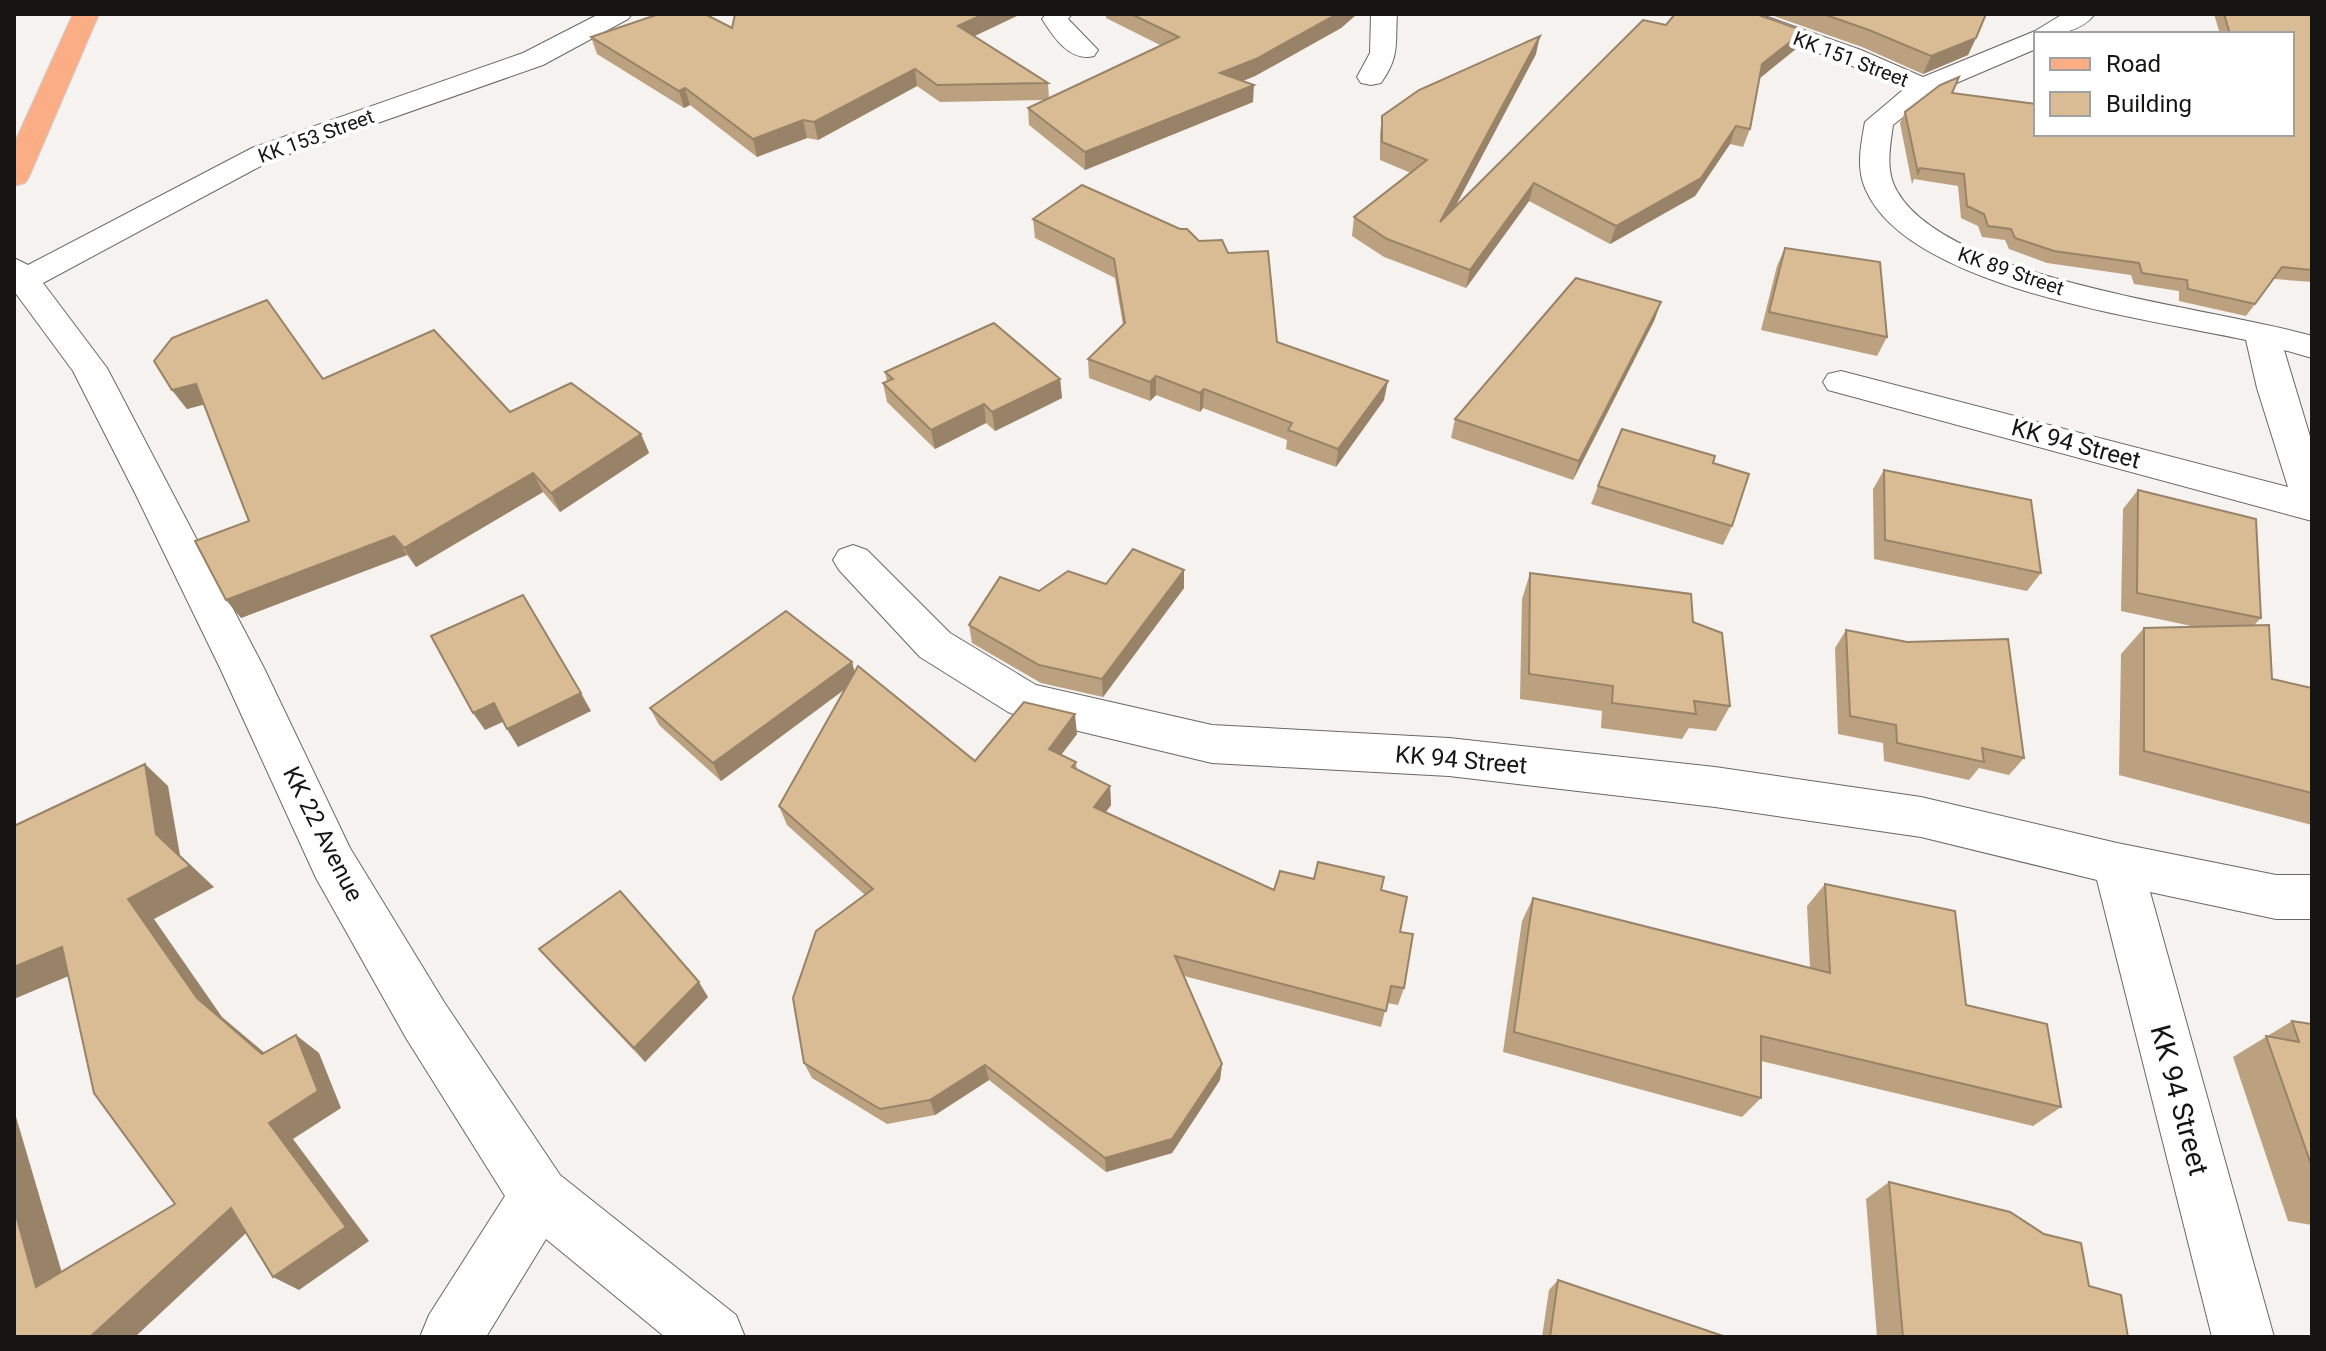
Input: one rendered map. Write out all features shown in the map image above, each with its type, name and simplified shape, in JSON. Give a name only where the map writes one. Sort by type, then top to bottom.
[{"type":"main road","points":[[14,177],[86,14]]},
{"type":"street","name":"KK 153 Street","points":[[19,274],[262,154],[533,59],[619,14]]},
{"type":"street","points":[[1059,14],[1055,19],[1064,33],[1085,50]]},
{"type":"street","points":[[1371,77],[1383,62],[1386,46],[1384,14]]},
{"type":"street","name":"KK 151 Street","points":[[1735,14],[1852,56],[1923,87]]},
{"type":"street","points":[[2050,32],[2082,14]]},
{"type":"street","name":"KK 89 Street","points":[[2034,40],[1923,87],[1879,122],[1872,165],[1886,199],[1920,235],[1979,264],[2049,288],[2262,332],[2312,347]]},
{"type":"street","name":"KK 22 Avenue","points":[[19,274],[89,368],[156,495],[333,863],[425,1020],[539,1196],[714,1337]]},
{"type":"street","points":[[2262,332],[2275,388],[2312,500]]},
{"type":"street","name":"KK 94 Street","points":[[1841,382],[2312,507]]},
{"type":"street","name":"KK 94 Street","points":[[853,560],[935,645],[1024,700],[1212,744],[1449,757],[1715,787],[1906,815],[2276,897],[2312,897]]},
{"type":"street","name":"KK 94 Street","points":[[2117,864],[2243,1337]]},
{"type":"street","points":[[451,1337],[539,1196]]},
{"type":"building","points":[[659,14],[705,14],[732,28],[735,14],[984,14],[958,26],[1048,83],[937,85],[915,69],[814,122],[803,120],[753,139],[685,88],[679,91],[591,37]]},
{"type":"building","points":[[1131,14],[1337,14],[1256,59],[1220,73],[1254,85],[1085,152],[1028,108],[1179,37]]},
{"type":"building","points":[[1675,14],[1756,14],[1804,31],[1762,64],[1750,129],[1736,126],[1701,178],[1616,226],[1534,183],[1470,270],[1387,239],[1354,217],[1427,160],[1382,142],[1382,116],[1419,90],[1540,36],[1440,222],[1643,20],[1666,25]]},
{"type":"building","points":[[1823,14],[1986,14],[1976,38],[1931,56]]},
{"type":"building","points":[[2224,14],[2312,14],[2312,270],[2282,267],[2255,304],[2188,289],[2187,280],[2142,273],[2139,263],[2054,251],[2015,238],[2011,229],[1988,226],[1984,214],[1967,206],[1964,174],[1920,168],[1918,173],[1905,112],[1940,85],[1959,77],[1952,93],[2034,104],[2034,136],[2294,136],[2294,32],[2229,32]]},
{"type":"building","points":[[1082,185],[1180,229],[1187,229],[1199,241],[1222,240],[1228,253],[1268,251],[1277,342],[1388,381],[1338,449],[1288,430],[1292,423],[1204,389],[1200,393],[1156,376],[1150,382],[1088,359],[1125,323],[1114,259],[1033,219]]},
{"type":"building","points":[[1785,248],[1880,262],[1887,337],[1769,312]]},
{"type":"building","points":[[1576,278],[1661,302],[1579,461],[1455,419]]},
{"type":"building","points":[[267,300],[323,379],[434,330],[510,412],[571,383],[641,434],[551,493],[533,473],[404,548],[394,536],[226,600],[195,541],[249,521],[196,384],[172,390],[154,361],[172,338]]},
{"type":"building","points":[[994,323],[1060,379],[992,412],[984,404],[931,430],[883,383],[893,379],[885,372]]},
{"type":"building","points":[[1622,429],[1715,456],[1713,463],[1749,474],[1732,526],[1598,486]]},
{"type":"building","points":[[1884,470],[2031,500],[2041,573],[1885,540]]},
{"type":"building","points":[[2138,490],[2256,519],[2261,618],[2137,593]]},
{"type":"building","points":[[1133,549],[1184,570],[1102,679],[1039,665],[969,625],[1000,577],[1039,591],[1068,571],[1106,584]]},
{"type":"building","points":[[1530,573],[1691,594],[1693,622],[1722,633],[1730,706],[1694,701],[1696,714],[1612,703],[1613,686],[1529,674]]},
{"type":"building","points":[[523,595],[581,693],[507,729],[494,703],[473,713],[431,636]]},
{"type":"building","points":[[786,611],[852,662],[713,763],[650,708]]},
{"type":"building","points":[[2269,625],[2272,679],[2312,688],[2312,793],[2144,751],[2144,628]]},
{"type":"building","points":[[1846,630],[1907,642],[2008,639],[2024,758],[1982,748],[1984,762],[1897,743],[1896,725],[1850,716]]},
{"type":"building","points":[[858,666],[975,761],[1024,702],[1075,714],[1049,749],[1076,762],[1072,767],[1110,786],[1094,807],[1274,890],[1280,871],[1314,879],[1318,862],[1384,877],[1381,890],[1407,897],[1400,932],[1413,934],[1404,988],[1391,986],[1386,1011],[1175,956],[1222,1064],[1172,1139],[1105,1158],[985,1065],[930,1100],[880,1109],[804,1063],[793,998],[816,931],[873,889],[779,806]]},
{"type":"building","points":[[145,764],[156,834],[190,866],[128,899],[197,998],[262,1054],[296,1035],[318,1091],[269,1123],[346,1227],[273,1277],[231,1208],[90,1337],[14,1337],[14,1208],[36,1287],[175,1204],[94,1093],[62,947],[14,967],[14,826]]},
{"type":"building","points":[[1825,884],[1955,911],[1966,1005],[2047,1024],[2061,1107],[1761,1036],[1761,1098],[1514,1032],[1533,898],[1830,973]]},
{"type":"building","points":[[620,891],[699,982],[634,1048],[539,949]]},
{"type":"building","points":[[2292,1021],[2312,1024],[2312,1167],[2266,1036],[2299,1042]]},
{"type":"building","points":[[1889,1182],[2010,1212],[2044,1234],[2081,1243],[2089,1286],[2121,1295],[2128,1337],[1903,1337]]},
{"type":"building","points":[[1558,1280],[1726,1337],[1550,1337]]}]
